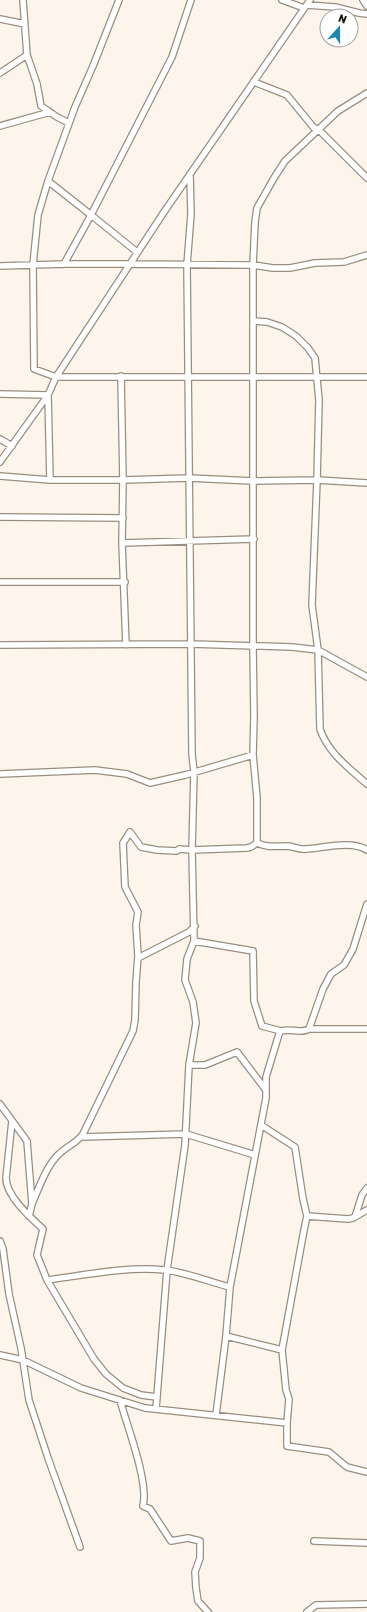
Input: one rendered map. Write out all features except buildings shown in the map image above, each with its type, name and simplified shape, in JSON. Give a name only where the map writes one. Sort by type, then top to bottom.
[{"type":"street","points":[[23,0],[27,55],[37,84],[41,106],[69,123]]},
{"type":"street","points":[[119,0],[69,123],[48,180],[38,215],[33,265],[34,369],[56,377],[367,377]]},
{"type":"street","points":[[64,264],[91,215],[172,57],[191,0]]},
{"type":"street","points":[[282,0],[367,14]]},
{"type":"street","points":[[363,0],[367,6]]},
{"type":"street","points":[[0,462],[48,394],[56,377],[129,264],[307,4]]},
{"type":"street","points":[[0,19],[25,24]]},
{"type":"street","points":[[0,73],[27,55]]},
{"type":"street","points":[[254,82],[287,95],[314,128],[318,130],[367,178]]},
{"type":"street","points":[[257,844],[257,798],[253,755],[254,539],[252,265],[254,222],[261,200],[285,161],[338,111],[367,92]]},
{"type":"street","points":[[0,126],[50,112]]},
{"type":"street","points":[[156,1409],[167,1270],[186,1134],[189,1065],[196,1023],[193,1002],[185,980],[187,959],[194,941],[195,926],[192,850],[194,772],[186,265],[191,214],[190,174]]},
{"type":"street","points":[[48,180],[138,252]]},
{"type":"street","points":[[0,266],[129,264],[252,265],[273,268],[290,268],[315,263],[344,262],[367,255]]},
{"type":"street","points":[[253,321],[267,322],[282,327],[296,336],[308,348],[315,358],[319,400],[312,605],[318,650],[320,729],[322,738],[330,750],[367,784]]},
{"type":"street","points":[[121,376],[123,480],[122,544],[125,582],[126,645]]},
{"type":"street","points":[[0,394],[48,394]]},
{"type":"street","points":[[48,394],[50,480]]},
{"type":"street","points":[[0,439],[12,446]]},
{"type":"street","points":[[0,476],[50,480],[189,478],[253,481],[317,480],[367,483]]},
{"type":"street","points":[[0,517],[123,518]]},
{"type":"street","points":[[122,544],[254,539]]},
{"type":"street","points":[[0,582],[125,582]]},
{"type":"street","points":[[0,644],[191,644],[292,647],[318,650],[367,677]]},
{"type":"street","points":[[0,774],[95,770],[127,774],[150,783],[185,775],[253,755]]},
{"type":"street","points":[[29,1216],[32,1204],[52,1162],[59,1153],[81,1137],[133,1030],[135,1020],[138,958],[136,925],[138,912],[125,887],[123,843],[130,832],[141,847],[157,850],[176,851],[182,849],[247,848],[257,844],[266,847],[288,846],[305,850],[331,846],[361,846],[367,850]]},
{"type":"street","points":[[309,1029],[323,989],[331,974],[344,965],[353,949],[367,904]]},
{"type":"street","points":[[138,958],[189,932],[195,926]]},
{"type":"street","points":[[194,941],[253,951],[254,1001],[262,1026],[281,1031],[305,1031],[309,1029],[367,1029]]},
{"type":"street","points":[[216,1414],[226,1336],[230,1288],[266,1098],[266,1077],[281,1031]]},
{"type":"street","points":[[189,1065],[205,1065],[237,1052],[266,1090]]},
{"type":"street","points":[[0,1104],[27,1141],[32,1204]]},
{"type":"street","points":[[12,1121],[6,1184],[7,1188],[29,1216],[43,1229],[37,1255],[47,1280],[94,1359],[106,1374],[130,1392],[157,1397]]},
{"type":"street","points":[[261,1125],[295,1147],[307,1216],[282,1350],[286,1390],[289,1399],[287,1446],[329,1452],[346,1467],[367,1472]]},
{"type":"street","points":[[81,1137],[186,1134],[255,1155]]},
{"type":"street","points":[[355,1217],[362,1195],[367,1188]]},
{"type":"street","points":[[307,1216],[348,1219],[367,1210]]},
{"type":"street","points":[[0,1241],[3,1249],[9,1294],[23,1360],[29,1400],[80,1547]]},
{"type":"street","points":[[47,1280],[124,1270],[149,1269],[167,1270],[230,1288]]},
{"type":"street","points":[[226,1336],[282,1350]]},
{"type":"street","points":[[0,1355],[23,1360],[82,1388],[145,1408],[216,1414],[288,1423]]},
{"type":"street","points":[[120,1400],[139,1463],[145,1498],[143,1506],[150,1509],[171,1541],[188,1538],[200,1541],[200,1558],[195,1572],[196,1588],[198,1601],[208,1612]]},
{"type":"street","points":[[314,1541],[367,1543]]},
{"type":"street","points":[[307,1612],[316,1604],[367,1604]]}]
